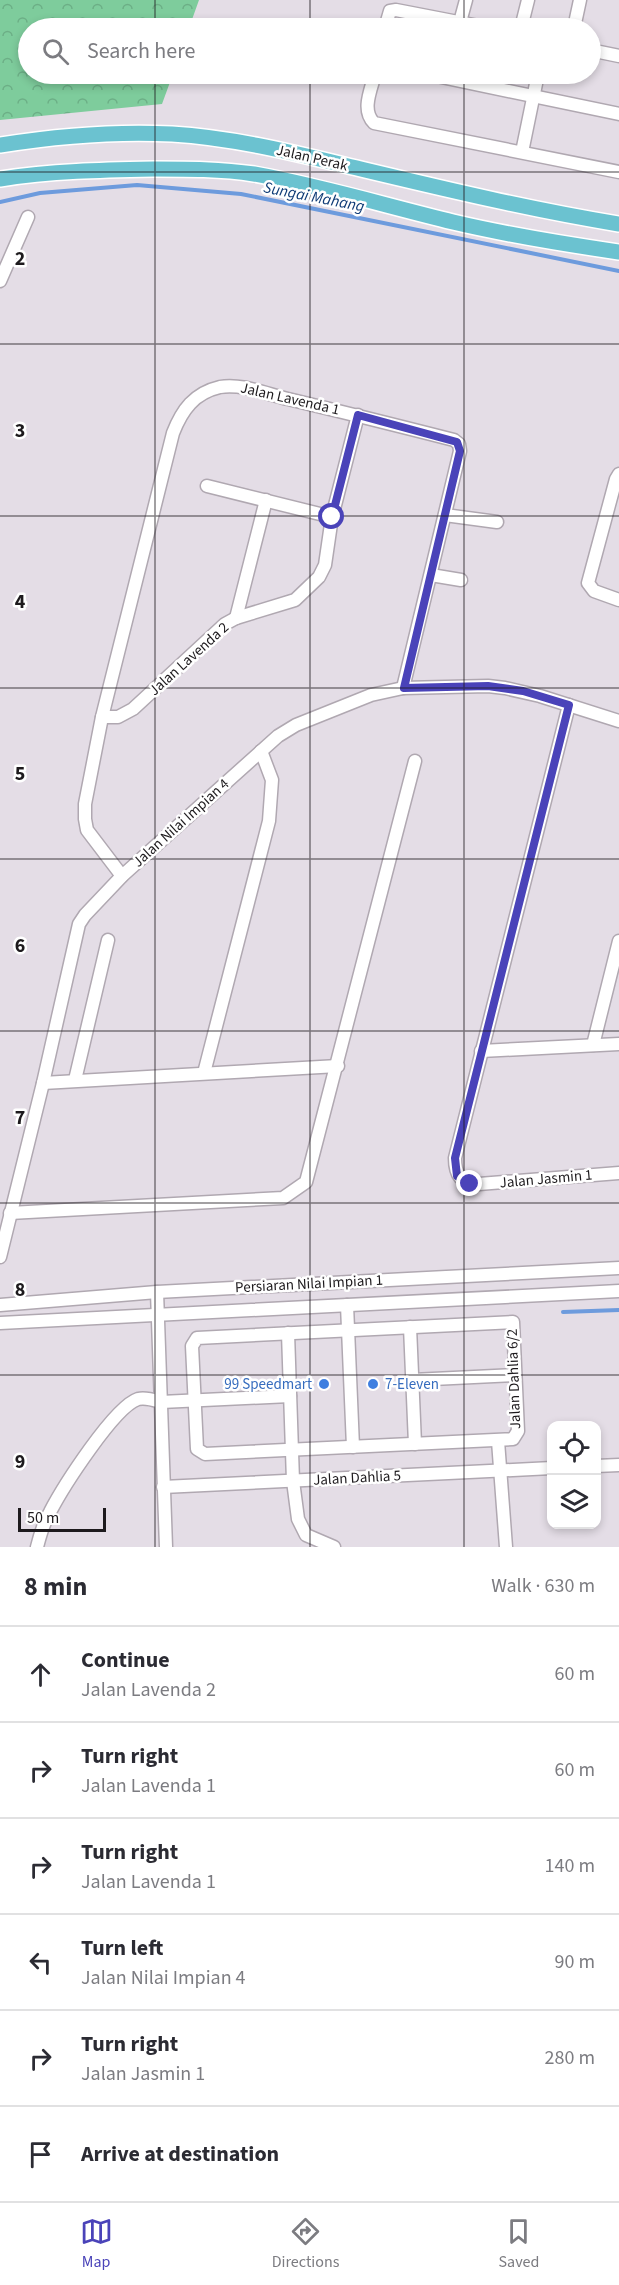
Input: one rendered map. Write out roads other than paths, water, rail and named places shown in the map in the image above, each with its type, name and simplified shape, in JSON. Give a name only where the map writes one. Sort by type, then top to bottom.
[{"type":"main road","name":"Jalan Perak","points":[[0,145],[51,137],[174,134],[258,145],[460,192],[619,224]]},
{"type":"main road","name":"Jalan Perak","points":[[0,180],[40,173],[120,170],[202,169],[253,174],[333,191],[455,223],[619,252]]},
{"type":"street","points":[[461,18],[466,0]]},
{"type":"street","points":[[524,18],[528,0]]},
{"type":"street","points":[[576,18],[580,0]]},
{"type":"street","points":[[388,18],[390,11],[408,6],[447,18]]},
{"type":"street","points":[[601,52],[619,56]]},
{"type":"street","points":[[373,84],[367,110],[368,117],[374,123],[619,172]]},
{"type":"street","points":[[475,84],[619,114]]},
{"type":"street","points":[[522,152],[536,84]]},
{"type":"street","points":[[0,280],[28,217]]},
{"type":"street","name":"Jalan Lavenda 1","points":[[122,876],[93,839],[85,819],[88,785],[102,717],[173,433],[185,407],[205,393],[216,388],[233,386],[358,415],[457,442],[460,451],[404,688]]},
{"type":"street","name":"Jalan Lavenda 2","points":[[102,717],[118,717],[133,710],[225,624],[236,618],[295,600],[319,577],[325,565],[332,517],[358,415]]},
{"type":"street","points":[[619,474],[615,479],[588,580],[589,587],[594,591],[619,600]]},
{"type":"street","points":[[207,486],[332,517]]},
{"type":"street","points":[[236,618],[266,501]]},
{"type":"street","points":[[445,515],[497,522]]},
{"type":"street","points":[[431,575],[461,580]]},
{"type":"street","name":"Jalan Nilai Impian 4","points":[[0,1257],[79,924],[84,915],[122,876],[285,730],[371,695],[404,688],[488,686],[523,691],[619,721]]},
{"type":"street","name":"Jalan Jasmin 1","points":[[569,705],[455,1158],[457,1176],[463,1181],[479,1184],[619,1173]]},
{"type":"street","points":[[204,1073],[269,821],[272,780],[261,751]]},
{"type":"street","points":[[10,1213],[285,1197],[308,1181],[416,761]]},
{"type":"street","points":[[75,1080],[108,940]]},
{"type":"street","points":[[593,1046],[619,941]]},
{"type":"street","points":[[481,1051],[619,1044]]},
{"type":"street","points":[[43,1083],[338,1066]]},
{"type":"street","name":"Persiaran Nilai Impian 1","points":[[0,1305],[157,1292],[619,1268]]},
{"type":"street","name":"Persiaran Nilai Impian 1","points":[[0,1323],[158,1313],[619,1291]]},
{"type":"street","points":[[157,1292],[166,1547]]},
{"type":"street","points":[[346,1305],[353,1448]]},
{"type":"street","name":"Jalan Dahlia 6/2","points":[[513,1322],[517,1434],[513,1439],[202,1454],[196,1446],[192,1346],[197,1338],[410,1327],[513,1322]]},
{"type":"street","points":[[410,1327],[415,1444]]},
{"type":"street","points":[[288,1333],[293,1481],[298,1519],[306,1535],[334,1547]]},
{"type":"street","points":[[412,1380],[515,1375]]},
{"type":"street","points":[[38,1547],[49,1513],[101,1435],[123,1409],[141,1398],[161,1402],[290,1396]]},
{"type":"street","points":[[498,1441],[506,1547]]},
{"type":"street","points":[[601,1466],[619,1465]]},
{"type":"street","name":"Jalan Dahlia 5","points":[[163,1487],[547,1468]]},
{"type":"waterway","name":"Sungai Mahang","points":[[0,202],[40,193],[137,185],[241,194],[619,271]]},
{"type":"waterway","points":[[563,1312],[619,1310]]},
{"type":"place","name":"99 Speedmart","points":[[324,1384]]},
{"type":"place","name":"7-Eleven","points":[[373,1384]]}]
